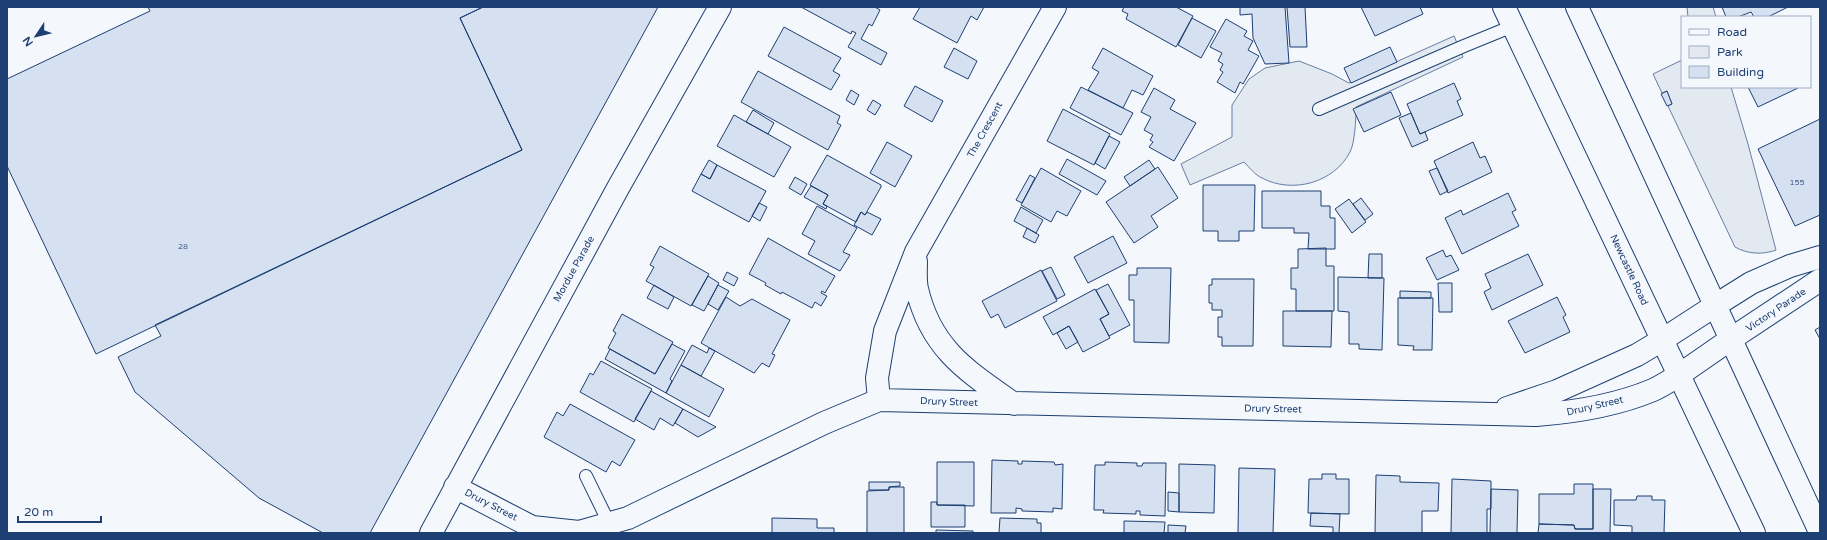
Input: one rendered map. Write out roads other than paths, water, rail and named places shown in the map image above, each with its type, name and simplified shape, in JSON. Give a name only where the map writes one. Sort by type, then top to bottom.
[{"type":"main road","name":"Mordue Parade","points":[[431,533],[720,7]]},
{"type":"main road","name":"The Crescent","points":[[880,400],[877,378],[885,331],[916,252],[1054,7]]},
{"type":"main road","name":"Newcastle Road","points":[[1504,7],[1754,533]]},
{"type":"main road","points":[[1578,7],[1820,532]]},
{"type":"main road","name":"The Crescent","points":[[916,252],[916,288],[928,321],[944,348],[967,372],[1014,404]]},
{"type":"main road","points":[[1716,305],[1751,283],[1790,266],[1820,257]]},
{"type":"main road","name":"Victory Parade","points":[[1679,375],[1820,280]]},
{"type":"main road","name":"Drury Street","points":[[1481,413],[1512,407],[1557,391],[1637,355],[1716,305]]},
{"type":"main road","name":"Drury Street","points":[[455,487],[532,527],[579,532],[628,518],[824,424],[880,400],[1530,415],[1565,413],[1590,409],[1653,390],[1679,375]]},
{"type":"lane","points":[[1319,109],[1513,26]]},
{"type":"lane","points":[[586,476],[609,523]]}]
